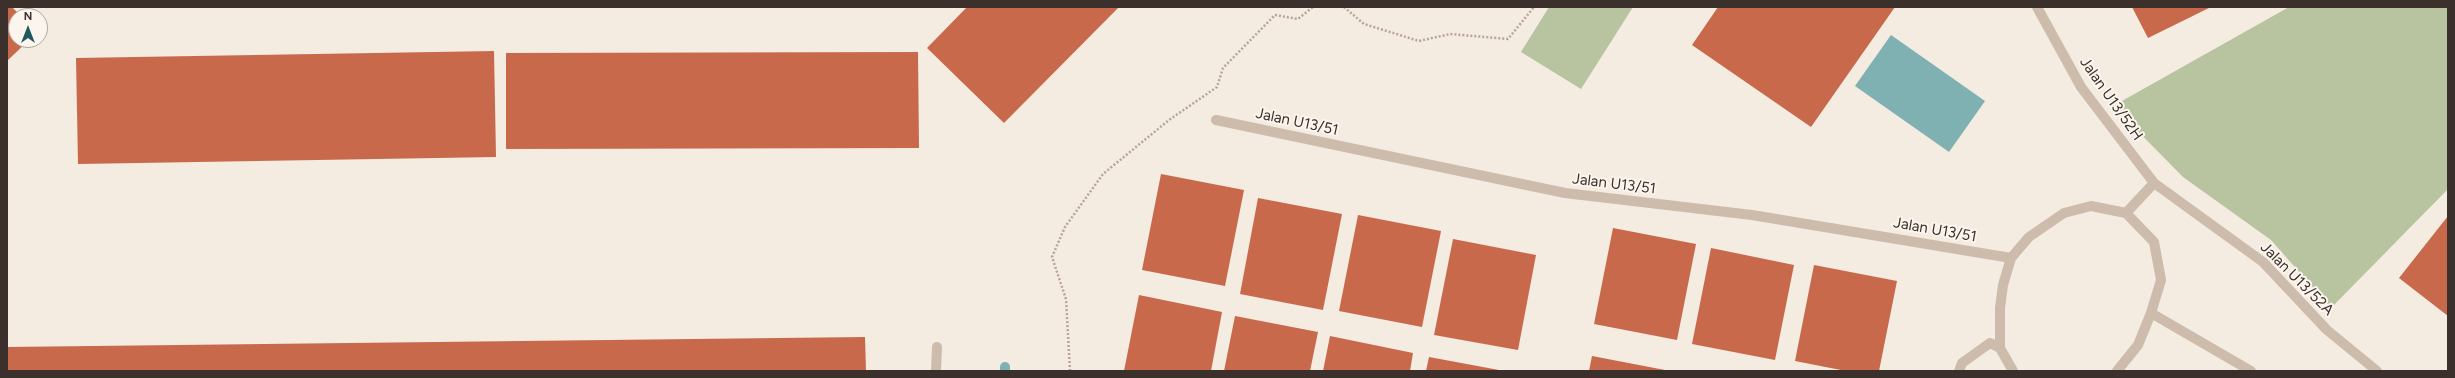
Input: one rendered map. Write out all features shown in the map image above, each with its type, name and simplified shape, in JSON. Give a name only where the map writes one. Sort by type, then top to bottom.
[{"type":"street","name":"Jalan U13/52H","points":[[2037,7],[2081,87],[2154,183]]},
{"type":"street","name":"Jalan U13/51","points":[[1216,120],[1565,193],[1752,215],[2011,258]]},
{"type":"street","points":[[2126,213],[2154,183]]},
{"type":"street","name":"Jalan U13/52A","points":[[2154,183],[2263,262],[2327,330],[2377,371]]},
{"type":"street","points":[[2013,371],[2000,348],[2000,308],[2003,285],[2011,258],[2029,236],[2064,213],[2091,206],[2126,213],[2154,242],[2161,280],[2151,313],[2138,345],[2117,371]]},
{"type":"street","points":[[2151,313],[2250,371]]},
{"type":"street","points":[[1958,371],[1962,363],[1990,343],[2000,348]]},
{"type":"street","points":[[936,371],[937,347]]},
{"type":"path","points":[[1070,371],[1066,299],[1052,257],[1065,227],[1103,174],[1170,120],[1217,87],[1223,68],[1275,15],[1298,19],[1313,7]]},
{"type":"path","points":[[1344,7],[1364,24],[1419,41],[1450,34],[1508,39],[1534,7]]},
{"type":"green space","points":[[1549,7],[1633,7],[1581,89],[1521,52]]},
{"type":"green space","points":[[2289,7],[2448,7],[2448,189],[2331,308],[2271,240],[2183,177],[2113,106]]},
{"type":"water","points":[[1891,35],[1985,101],[1949,152],[1855,86]]},
{"type":"building","points":[[7,7],[12,7],[13,8],[8,8],[8,48],[21,48],[7,61]]},
{"type":"building","points":[[967,7],[1119,7],[1004,123],[927,48]]},
{"type":"building","points":[[1718,7],[1895,7],[1811,127],[1692,45]]},
{"type":"building","points":[[2132,7],[2211,7],[2148,38]]},
{"type":"building","points":[[494,51],[496,157],[78,164],[76,58]]},
{"type":"building","points":[[918,52],[919,148],[506,149],[506,53]]},
{"type":"building","points":[[1161,174],[1244,190],[1225,286],[1142,270]]},
{"type":"building","points":[[1258,198],[1342,214],[1323,310],[1240,294]]},
{"type":"building","points":[[1358,215],[1441,231],[1422,327],[1339,311]]},
{"type":"building","points":[[2448,216],[2448,316],[2399,278]]},
{"type":"building","points":[[1613,228],[1696,244],[1677,340],[1594,324]]},
{"type":"building","points":[[1453,239],[1536,255],[1518,350],[1434,335]]},
{"type":"building","points":[[1711,248],[1794,265],[1775,360],[1692,344]]},
{"type":"building","points":[[1814,265],[1897,281],[1879,371],[1846,371],[1795,361]]},
{"type":"building","points":[[1139,295],[1222,312],[1211,371],[1124,371]]},
{"type":"building","points":[[1235,316],[1318,332],[1310,371],[1224,371]]},
{"type":"building","points":[[1330,336],[1413,353],[1410,371],[1323,371]]},
{"type":"building","points":[[865,337],[866,371],[7,371],[7,347]]},
{"type":"building","points":[[1592,356],[1665,370],[1665,371],[1589,371]]},
{"type":"building","points":[[1429,357],[1499,370],[1499,371],[1426,371]]}]
